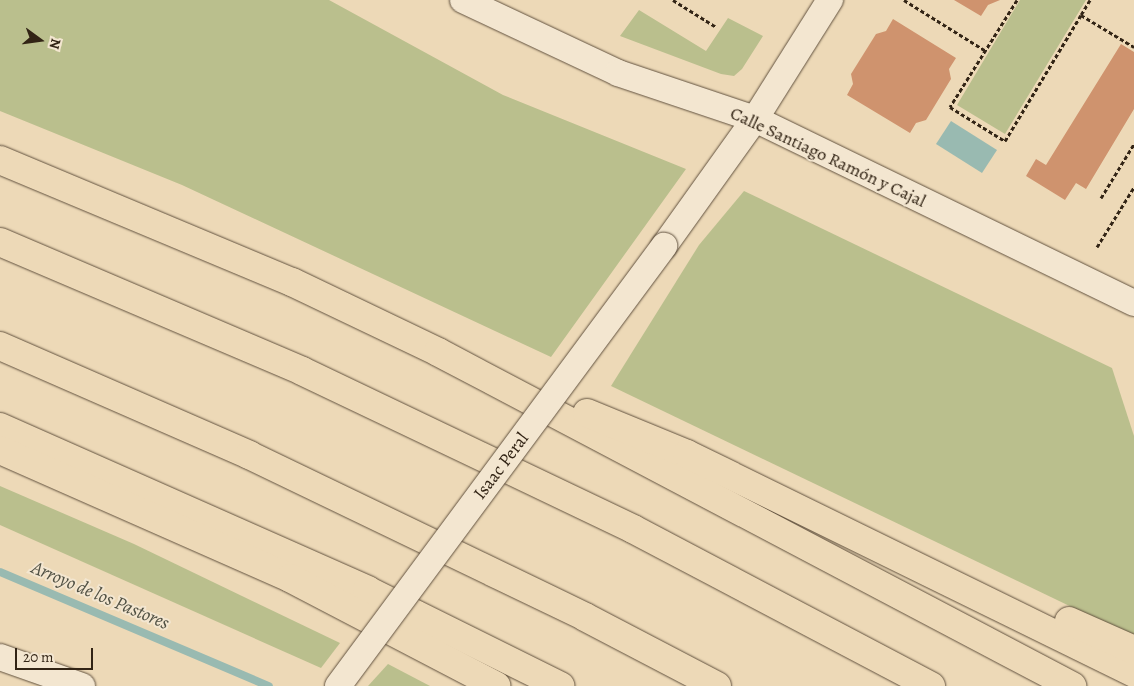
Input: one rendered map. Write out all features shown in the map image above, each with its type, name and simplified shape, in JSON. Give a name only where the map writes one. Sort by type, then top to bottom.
[{"type":"highway","points":[[0,160],[292,282],[438,352],[1072,686]]},
{"type":"highway","points":[[0,242],[302,371],[633,529],[931,686]]},
{"type":"highway","points":[[0,346],[249,455],[585,617],[717,686]]},
{"type":"highway","points":[[438,352],[687,454],[1134,673]]},
{"type":"highway","points":[[0,427],[367,590],[560,686]]},
{"type":"highway","points":[[0,450],[290,578],[497,686]]},
{"type":"highway","points":[[687,454],[812,494],[1134,650]]},
{"type":"street","name":"Calle Santiago Ramón y Cajal","points":[[463,0],[618,73],[755,119],[1134,303]]},
{"type":"street","name":"Isaac Peral","points":[[338,686],[664,246],[755,119],[830,0]]},
{"type":"street","points":[[0,657],[50,680],[82,686]]},
{"type":"path","points":[[673,0],[716,27]]},
{"type":"path","points":[[904,0],[986,51]]},
{"type":"path","points":[[1017,0],[950,107],[1005,141],[1090,0]]},
{"type":"path","points":[[1081,15],[1134,47]]},
{"type":"path","points":[[1101,198],[1134,144]]},
{"type":"path","points":[[1097,247],[1134,187]]},
{"type":"green space","points":[[0,0],[329,0],[503,95],[686,169],[551,357],[182,185],[0,111]]},
{"type":"green space","points":[[1020,0],[1086,0],[1005,134],[957,105]]},
{"type":"green space","points":[[639,10],[706,51],[728,18],[763,36],[742,69],[734,76],[721,74],[620,36]]},
{"type":"green space","points":[[744,191],[1112,368],[1134,436],[1134,637],[611,386],[699,245]]},
{"type":"green space","points":[[0,486],[134,544],[340,643],[321,668],[0,525]]},
{"type":"green space","points":[[388,664],[430,686],[368,686]]},
{"type":"water","points":[[951,121],[997,150],[982,173],[936,144]]},
{"type":"building","points":[[954,0],[1000,0],[988,5],[981,16]]},
{"type":"building","points":[[893,19],[956,58],[949,69],[951,79],[926,120],[916,123],[910,133],[847,95],[853,84],[851,74],[876,34],[886,31]]},
{"type":"building","points":[[1121,44],[1134,52],[1134,109],[1086,189],[1076,183],[1065,200],[1026,176],[1036,159],[1046,165]]},
{"type":"waterway","name":"Arroyo de los Pastores","points":[[0,572],[269,686]]}]
